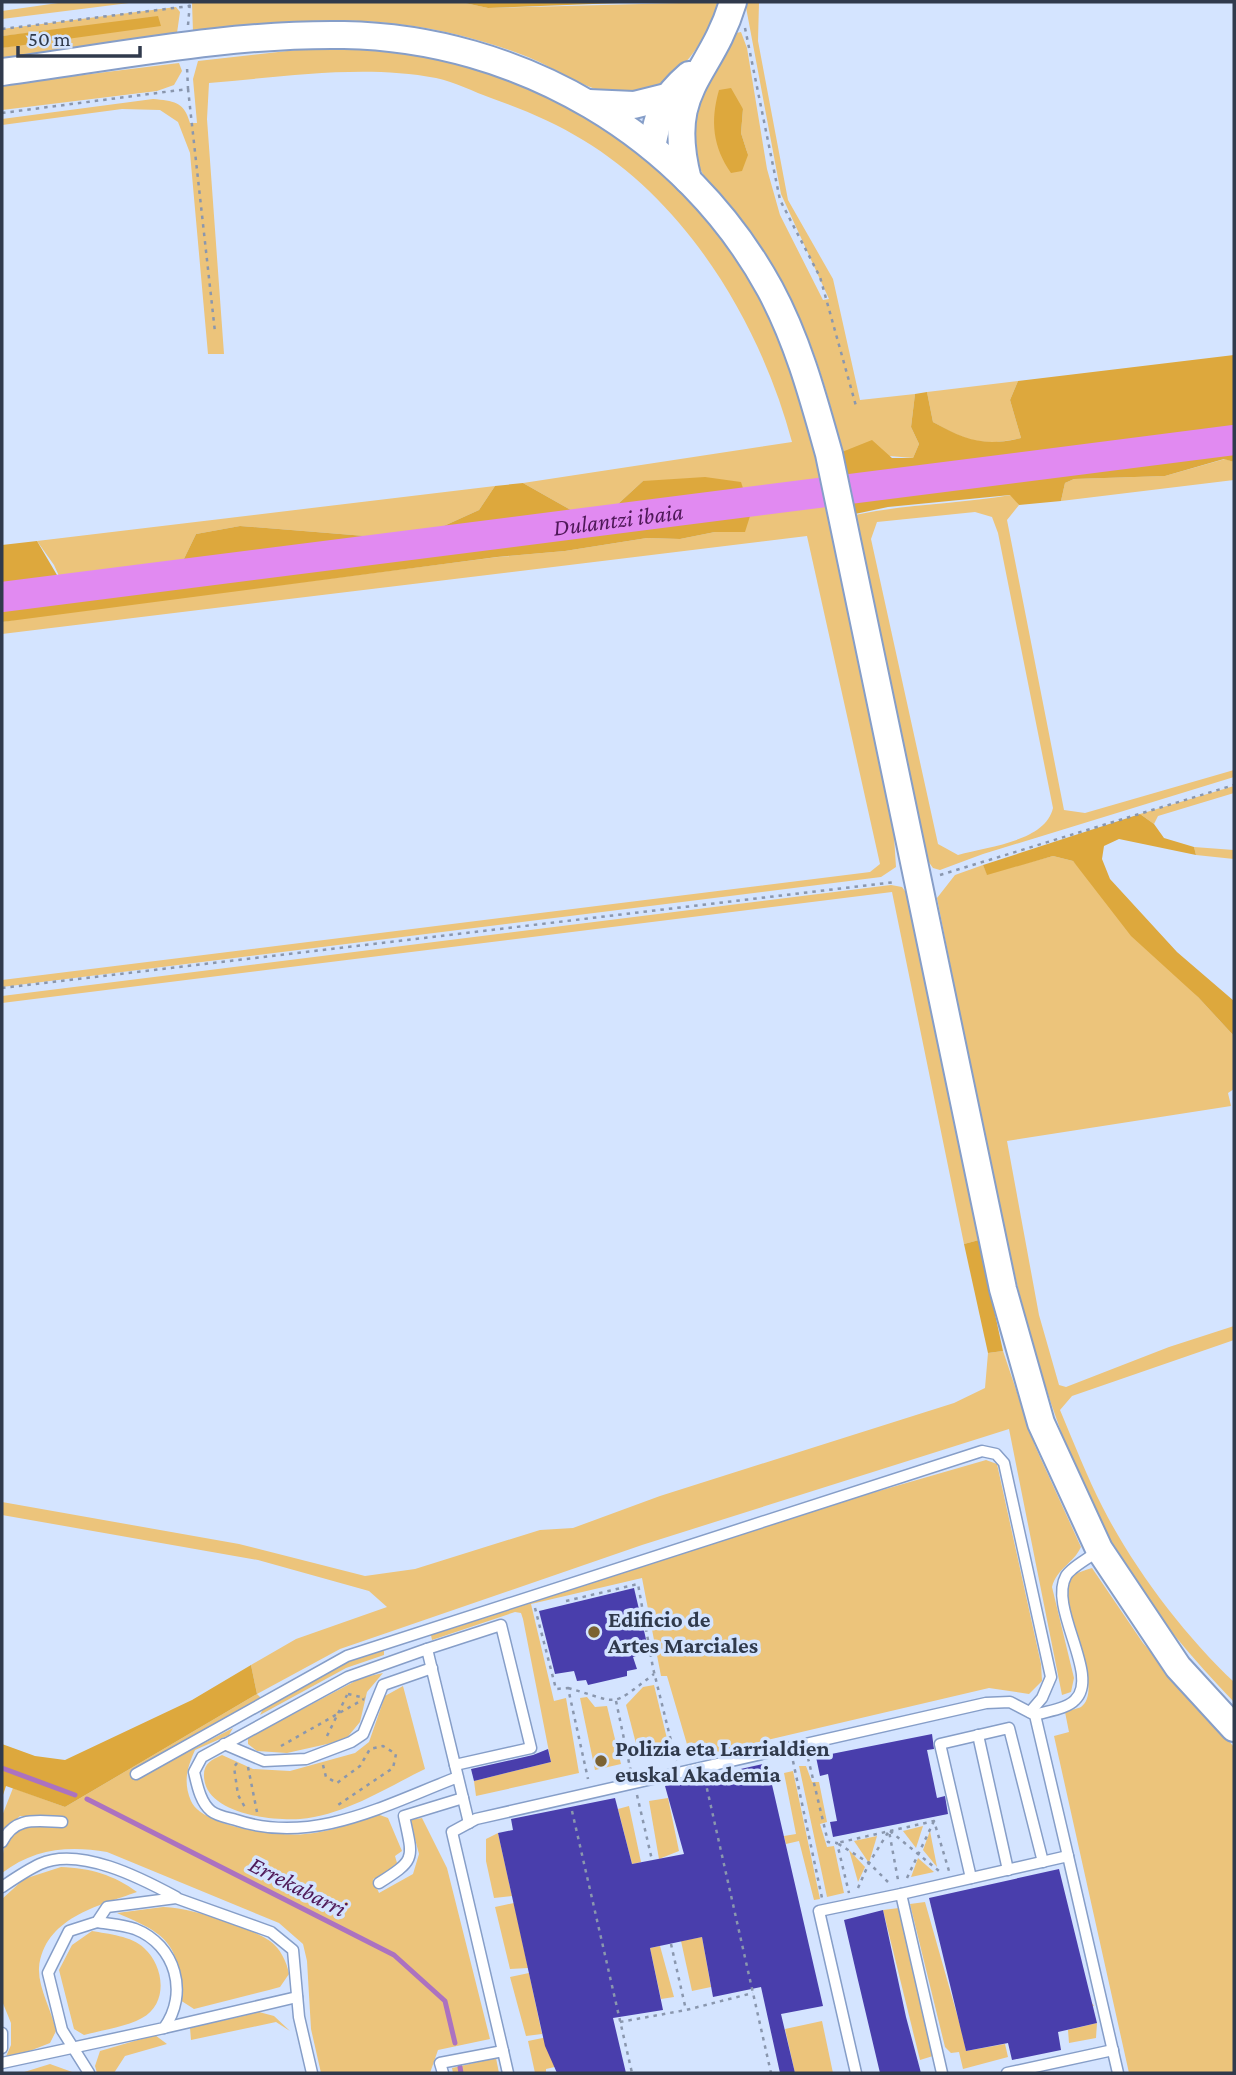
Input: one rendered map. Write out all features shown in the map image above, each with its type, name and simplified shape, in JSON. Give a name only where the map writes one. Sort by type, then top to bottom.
[{"type":"main road","points":[[688,180],[679,132],[683,104],[701,65],[724,26],[733,3]]},
{"type":"main road","points":[[2,72],[186,48],[313,36],[417,41],[515,68],[588,103],[652,147],[688,180],[733,233],[770,289],[804,368],[829,454],[1003,1289],[1023,1367],[1050,1445],[1099,1549],[1178,1667],[1234,1728]]},
{"type":"main road","points":[[652,147],[659,111],[666,97],[701,65]]},
{"type":"main road","points":[[588,103],[634,105],[666,97]]},
{"type":"lane","points":[[136,1774],[347,1656],[982,1451],[996,1454],[1004,1463],[1051,1677],[1032,1713],[1118,2073]]},
{"type":"lane","points":[[508,2073],[452,1832],[469,1823],[569,1797],[986,1703],[1010,1702],[1032,1713],[1073,1703],[1081,1693],[1081,1671],[1061,1593],[1066,1575],[1099,1549]]},
{"type":"lane","points":[[455,1765],[531,1748],[500,1625],[348,1677],[202,1757],[194,1772],[200,1795],[211,1811],[262,1829],[301,1830],[343,1821],[458,1777]]},
{"type":"lane","points":[[410,1636],[432,1668],[469,1823]]},
{"type":"lane","points":[[224,1744],[264,1761],[306,1759],[351,1742],[363,1734],[383,1685],[432,1668]]},
{"type":"lane","points":[[242,1734],[255,1708]]},
{"type":"lane","points":[[971,1878],[940,1744],[1009,1728],[1043,1862]]},
{"type":"lane","points":[[978,1735],[1008,1870]]},
{"type":"lane","points":[[379,1883],[406,1866],[411,1854],[404,1816],[463,1798]]},
{"type":"lane","points":[[2,1842],[8,1830],[20,1821],[62,1822]]},
{"type":"lane","points":[[856,2073],[819,1911],[1068,1856]]},
{"type":"lane","points":[[2,1887],[42,1863],[81,1859],[139,1877],[176,1898],[271,1932],[293,1950],[297,1997],[312,2073]]},
{"type":"lane","points":[[901,1894],[942,2073]]},
{"type":"lane","points":[[97,1922],[107,1907],[176,1898]]},
{"type":"lane","points":[[89,2073],[74,2045],[62,2030],[48,1973],[69,1931],[97,1922],[135,1929],[161,1946],[175,1965],[177,1991],[174,2015],[164,2028]]},
{"type":"lane","points":[[2,2063],[297,1997]]},
{"type":"lane","points":[[2,2033],[2,2048]]},
{"type":"lane","points":[[1007,2073],[1113,2050]]},
{"type":"lane","points":[[443,2073],[440,2063],[503,2051]]},
{"type":"path","points":[[733,3],[749,36],[780,201],[820,277],[856,406]]},
{"type":"path","points":[[2,29],[190,6]]},
{"type":"path","points":[[186,48],[188,89],[215,332]]},
{"type":"path","points":[[2,113],[188,89]]},
{"type":"path","points":[[2,988],[918,879],[1234,785]]},
{"type":"path","points":[[561,1602],[638,1584],[654,1673],[679,1773]]},
{"type":"path","points":[[535,1608],[556,1689],[568,1688],[610,1703],[622,1699],[654,1673]]},
{"type":"path","points":[[568,1688],[592,1793]]},
{"type":"path","points":[[340,1696],[355,1693],[374,1702]]},
{"type":"path","points":[[321,1744],[332,1730],[347,1695]]},
{"type":"path","points":[[804,1744],[828,1842],[837,1843],[934,1821]]},
{"type":"path","points":[[322,1754],[326,1777],[337,1783],[360,1766],[370,1749],[383,1746],[396,1754],[393,1768],[335,1807]]},
{"type":"path","points":[[790,1747],[825,1910]]},
{"type":"path","points":[[241,1759],[234,1766],[238,1795],[262,1829]]},
{"type":"path","points":[[702,1767],[771,2073]]},
{"type":"path","points":[[569,1797],[632,2073]]},
{"type":"path","points":[[901,1894],[934,1821]]},
{"type":"path","points":[[934,1821],[952,1883]]},
{"type":"path","points":[[889,1830],[952,1883]]},
{"type":"path","points":[[852,1905],[869,1863],[889,1830]]},
{"type":"path","points":[[889,1830],[901,1894]]},
{"type":"path","points":[[837,1843],[869,1863],[901,1894]]},
{"type":"path","points":[[837,1843],[852,1905]]},
{"type":"path","points":[[671,1944],[686,2010]]},
{"type":"path","points":[[620,2022],[686,2010],[753,1993]]},
{"type":"shaded area","points":[[65,2],[137,2],[2,19],[2,11]]},
{"type":"shaded area","points":[[192,2],[460,2],[488,8],[718,2],[699,45],[678,70],[652,87],[622,94],[594,89],[528,57],[498,46],[420,27],[378,22],[325,21],[193,32]]},
{"type":"shaded area","points":[[460,2],[645,2],[488,8]]},
{"type":"shaded area","points":[[745,2],[759,2],[758,41],[788,200],[833,279],[860,400],[915,394],[911,427],[919,444],[913,458],[842,452],[819,369],[786,290],[761,250],[711,186],[699,166],[692,138],[693,105],[703,83],[736,33],[741,32],[747,48],[767,169],[780,215],[823,300],[829,299],[781,194]],"holes":[[[719,90],[743,109],[741,133],[748,155]]]},
{"type":"shaded area","points":[[176,7],[180,12],[177,33],[166,37],[2,58],[2,48],[24,44],[69,29],[2,36],[2,29]]},
{"type":"shaded area","points":[[158,16],[161,26],[2,48],[2,36]]},
{"type":"shaded area","points":[[362,49],[430,58],[478,70],[525,87],[571,109],[614,136],[654,167],[691,202],[724,240],[752,281],[784,345],[806,412],[893,821],[896,867],[881,877],[2,987],[2,980],[870,872],[880,864],[807,536],[2,634],[2,622],[36,616],[498,557],[565,551],[647,538],[680,539],[715,532],[745,532],[643,481],[618,504],[585,518],[523,483],[792,442],[761,355],[716,272],[688,233],[656,198],[621,167],[572,133],[526,111],[457,85],[436,78],[408,74],[323,73],[209,83],[207,119],[224,354],[208,354],[190,153],[178,122],[160,110],[122,109],[2,125],[2,119],[153,99],[166,100],[181,106],[190,123],[197,123],[193,79],[198,61],[296,50]]},
{"type":"shaded area","points":[[179,63],[182,71],[174,85],[157,91],[2,110],[2,85]]},
{"type":"shaded area","points":[[731,88],[743,109],[741,133],[748,155],[742,171],[731,173],[720,153],[714,123],[719,90]]},
{"type":"shaded area","points":[[1234,355],[1234,462],[1224,459],[1165,476],[1074,479],[1065,483],[1061,501],[1019,505],[1010,495],[888,507],[855,514],[842,452],[872,440],[892,458],[913,458],[919,444],[911,427],[915,394],[927,392],[933,422],[975,440],[1008,441],[1021,438],[1010,400],[1018,381]]},
{"type":"shaded area","points":[[1018,381],[1010,400],[1021,438],[985,442],[965,438],[933,422],[927,392]]},
{"type":"shaded area","points":[[1225,459],[1234,462],[1234,480],[1061,501],[1065,483],[1074,479],[1165,476]]},
{"type":"shaded area","points":[[705,477],[741,482],[751,513],[745,532],[715,532],[680,539],[647,538],[565,551],[497,557],[2,622],[2,545],[37,541],[64,587],[149,577],[181,565],[196,534],[240,526],[402,539],[435,530],[479,510],[495,486],[523,483],[585,518],[618,504],[643,481]]},
{"type":"shaded area","points":[[495,486],[479,510],[435,530],[402,539],[240,526],[196,534],[181,565],[149,577],[64,587],[54,565],[37,541]]},
{"type":"shaded area","points":[[1011,495],[1019,505],[1007,520],[1064,810],[1085,813],[1234,770],[1234,777],[983,854],[940,870],[933,868],[928,861],[855,515],[894,508]],"holes":[[[975,512],[992,517],[998,533],[1053,808],[1048,819],[1027,835],[1014,841],[958,855],[938,844],[871,539],[877,522]]]},
{"type":"shaded area","points":[[1234,786],[1234,793],[1158,816],[1154,824],[1140,814]]},
{"type":"shaded area","points":[[1140,814],[1154,824],[1164,838],[1194,847],[1196,855],[1119,839],[1104,846],[1102,859],[1110,879],[1177,952],[1234,1001],[1234,1036],[1198,997],[1131,936],[1073,861],[1053,856],[987,875],[983,865]]},
{"type":"shaded area","points":[[1194,847],[1234,850],[1234,859],[1196,855]]},
{"type":"shaded area","points":[[1053,856],[1073,861],[1234,1036],[1234,1089],[1228,1093],[1231,1106],[1007,1141],[1039,1315],[1059,1385],[1066,1387],[1169,1347],[1234,1326],[1234,1340],[1072,1396],[1060,1410],[1103,1508],[1116,1531],[1145,1578],[1179,1623],[1234,1682],[1234,1702],[1189,1652],[1147,1599],[1122,1562],[1074,1466],[1039,1365],[1000,1209],[937,898],[955,875],[983,865],[987,874]]},
{"type":"shaded area","points":[[891,885],[902,887],[908,895],[979,1240],[964,1244],[892,892],[2,1003],[2,996]]},
{"type":"shaded area","points":[[979,1240],[1003,1351],[988,1353],[964,1244]]},
{"type":"shaded area","points":[[1003,1351],[1035,1446],[1081,1547],[1058,1575],[1052,1587],[1074,1678],[1071,1692],[1062,1695],[1009,1429],[642,1545],[340,1649],[257,1694],[251,1665],[296,1639],[387,1607],[369,1591],[258,1560],[2,1515],[2,1502],[239,1544],[365,1576],[415,1569],[540,1530],[573,1528],[660,1496],[954,1403],[985,1388],[988,1353]]},
{"type":"shaded area","points":[[986,1460],[997,1464],[1041,1664],[1042,1681],[1029,1694],[989,1688],[691,1758],[667,1676],[661,1676],[642,1578],[531,1604],[554,1701],[566,1698],[579,1773],[476,1796],[474,1781],[551,1762],[523,1619],[521,1613],[515,1612],[432,1640],[431,1635],[737,1532]]},
{"type":"shaded area","points":[[1092,1568],[1143,1643],[1234,1747],[1234,2073],[1129,2073],[1054,1736],[1069,1732],[1065,1712],[1081,1707],[1088,1697],[1085,1664],[1073,1624],[1068,1589],[1072,1577]]},
{"type":"shaded area","points":[[384,1649],[384,1655],[346,1668],[260,1715],[264,1707],[347,1661]]},
{"type":"shaded area","points":[[251,1665],[257,1694],[65,1807],[6,1786],[2,1798],[2,1744],[35,1756],[65,1760],[192,1700]]},
{"type":"shaded area","points":[[383,1673],[367,1692],[360,1722],[345,1740],[287,1753],[257,1751],[248,1744],[248,1738],[361,1678]]},
{"type":"shaded area","points":[[654,1685],[670,1751],[640,1759],[626,1705],[643,1687]]},
{"type":"shaded area","points":[[403,1686],[425,1769],[349,1806],[300,1819],[243,1813],[228,1807],[208,1790],[204,1777],[206,1766],[222,1755],[253,1769],[290,1771],[355,1753],[369,1742],[385,1696]]},
{"type":"shaded area","points":[[257,1694],[261,1698],[132,1773],[138,1778],[233,1728],[229,1735],[195,1750],[187,1781],[191,1801],[198,1810],[225,1824],[261,1832],[293,1835],[333,1829],[377,1814],[388,1818],[402,1851],[395,1856],[399,1870],[373,1879],[379,1893],[413,1874],[419,1854],[410,1820],[422,1818],[447,1868],[490,2039],[438,2050],[430,2073],[321,2073],[311,2029],[307,1961],[303,1944],[279,1923],[107,1852],[78,1849],[52,1851],[26,1859],[2,1873],[3,1855],[11,1835],[27,1828],[65,1825],[63,1817],[20,1816],[2,1832],[2,1816],[13,1788],[65,1807]]},
{"type":"shaded area","points":[[587,1697],[595,1707],[607,1706],[621,1764],[595,1770],[580,1698]]},
{"type":"shaded area","points":[[799,1766],[806,1766],[812,1782],[819,1782],[827,1822],[820,1824],[827,1847],[834,1846],[844,1893],[827,1897]]},
{"type":"shaded area","points":[[793,1771],[820,1899],[814,1900],[799,1841],[786,1844],[784,1836],[796,1834],[784,1773]]},
{"type":"shaded area","points":[[668,1798],[679,1851],[659,1859],[649,1801]]},
{"type":"shaded area","points":[[629,1806],[641,1862],[632,1864],[618,1809]]},
{"type":"shaded area","points":[[923,1826],[916,1848],[903,1831]]},
{"type":"shaded area","points":[[930,1831],[937,1867],[923,1850]]},
{"type":"shaded area","points":[[498,1833],[512,1896],[494,1898],[486,1861],[486,1839]]},
{"type":"shaded area","points":[[877,1836],[869,1863],[854,1841]]},
{"type":"shaded area","points":[[849,1850],[865,1867],[858,1882]]},
{"type":"shaded area","points":[[918,1858],[934,1872],[911,1877]]},
{"type":"shaded area","points":[[61,1867],[101,1873],[137,1892],[75,1916],[51,1937],[43,1951],[39,1976],[56,2031],[50,2043],[4,2061],[11,2045],[11,2023],[2,2001],[2,1899],[24,1879]]},
{"type":"shaded area","points":[[925,1902],[960,2025],[1089,1999],[1094,2006],[962,2033],[966,2051],[1005,2044],[1008,2057],[963,2069],[959,2052],[951,2053],[945,2047],[910,1904]]},
{"type":"shaded area","points":[[514,1903],[528,1968],[510,1969],[495,1907]]},
{"type":"shaded area","points":[[163,1907],[203,1914],[233,1923],[259,1935],[277,1947],[289,1974],[280,1987],[194,2009],[180,2000],[178,1966],[168,1943],[148,1928],[117,1913]]},
{"type":"shaded area","points":[[899,1908],[933,2056],[920,2060],[883,1910]]},
{"type":"shaded area","points":[[92,1931],[120,1936],[139,1944],[156,1964],[161,1984],[157,2003],[142,2018],[84,2035],[74,2029],[59,1970],[72,1945]]},
{"type":"shaded area","points":[[702,1937],[711,1987],[692,1991],[681,1941]]},
{"type":"shaded area","points":[[660,1946],[674,1997],[661,1999],[650,1948]]},
{"type":"shaded area","points":[[529,1973],[542,2034],[526,2036],[510,1977]]},
{"type":"shaded area","points":[[259,2012],[274,2016],[290,2031],[276,2022],[191,2040],[190,2028]]},
{"type":"shaded area","points":[[822,2021],[833,2073],[795,2073],[785,2029]]},
{"type":"shaded area","points":[[1097,2023],[1096,2038],[1069,2043],[1068,2030]]},
{"type":"shaded area","points":[[562,2034],[607,2055],[546,2069],[546,2073],[535,2073],[528,2041]]},
{"type":"shaded area","points":[[155,2035],[167,2044],[125,2056],[114,2073],[97,2073],[95,2066],[100,2051]]},
{"type":"shaded area","points":[[496,2058],[499,2073],[453,2073],[452,2068]]},
{"type":"shaded area","points":[[50,2064],[75,2073],[21,2073]]},
{"type":"building","name":"Edificio de Artes Marciales","points":[[634,1588],[649,1652],[633,1657],[637,1669],[627,1671],[627,1676],[588,1685],[586,1680],[577,1681],[574,1671],[555,1674],[539,1611]]},
{"type":"building","points":[[932,1734],[934,1749],[927,1750],[937,1798],[945,1796],[948,1814],[833,1837],[830,1822],[837,1821],[828,1774],[820,1776],[816,1757]]},
{"type":"building","points":[[548,1749],[551,1762],[474,1781],[471,1769]]},
{"type":"building","points":[[767,1763],[823,2006],[781,2014],[795,2073],[780,2073],[761,1987],[713,1997],[702,1937],[650,1948],[663,2010],[613,2018],[626,2073],[557,2073],[545,2046],[498,1833],[513,1830],[511,1819],[615,1798],[632,1864],[684,1854],[665,1786]]},
{"type":"building","points":[[1059,1869],[1097,2023],[1058,2032],[1061,2050],[1012,2060],[1008,2043],[966,2051],[929,1898]]},
{"type":"building","points":[[883,1910],[921,2073],[880,2073],[857,1976],[844,1920]]},
{"type":"waterway","name":"Dulantzi ibaia","points":[[2,597],[1234,440]]},
{"type":"waterway","name":"Errekabarri","points":[[2,1768],[75,1795]]},
{"type":"waterway","name":"Errekabarri","points":[[87,1799],[394,1955],[445,2001],[455,2043]]},
{"type":"waterway","name":"Errekabarri","points":[[460,2067],[461,2073]]},
{"type":"place","name":"Edificio de Artes Marciales","points":[[594,1632]]},
{"type":"place","name":"Polizia eta Larrialdien euskal Akademia","points":[[601,1761]]}]
